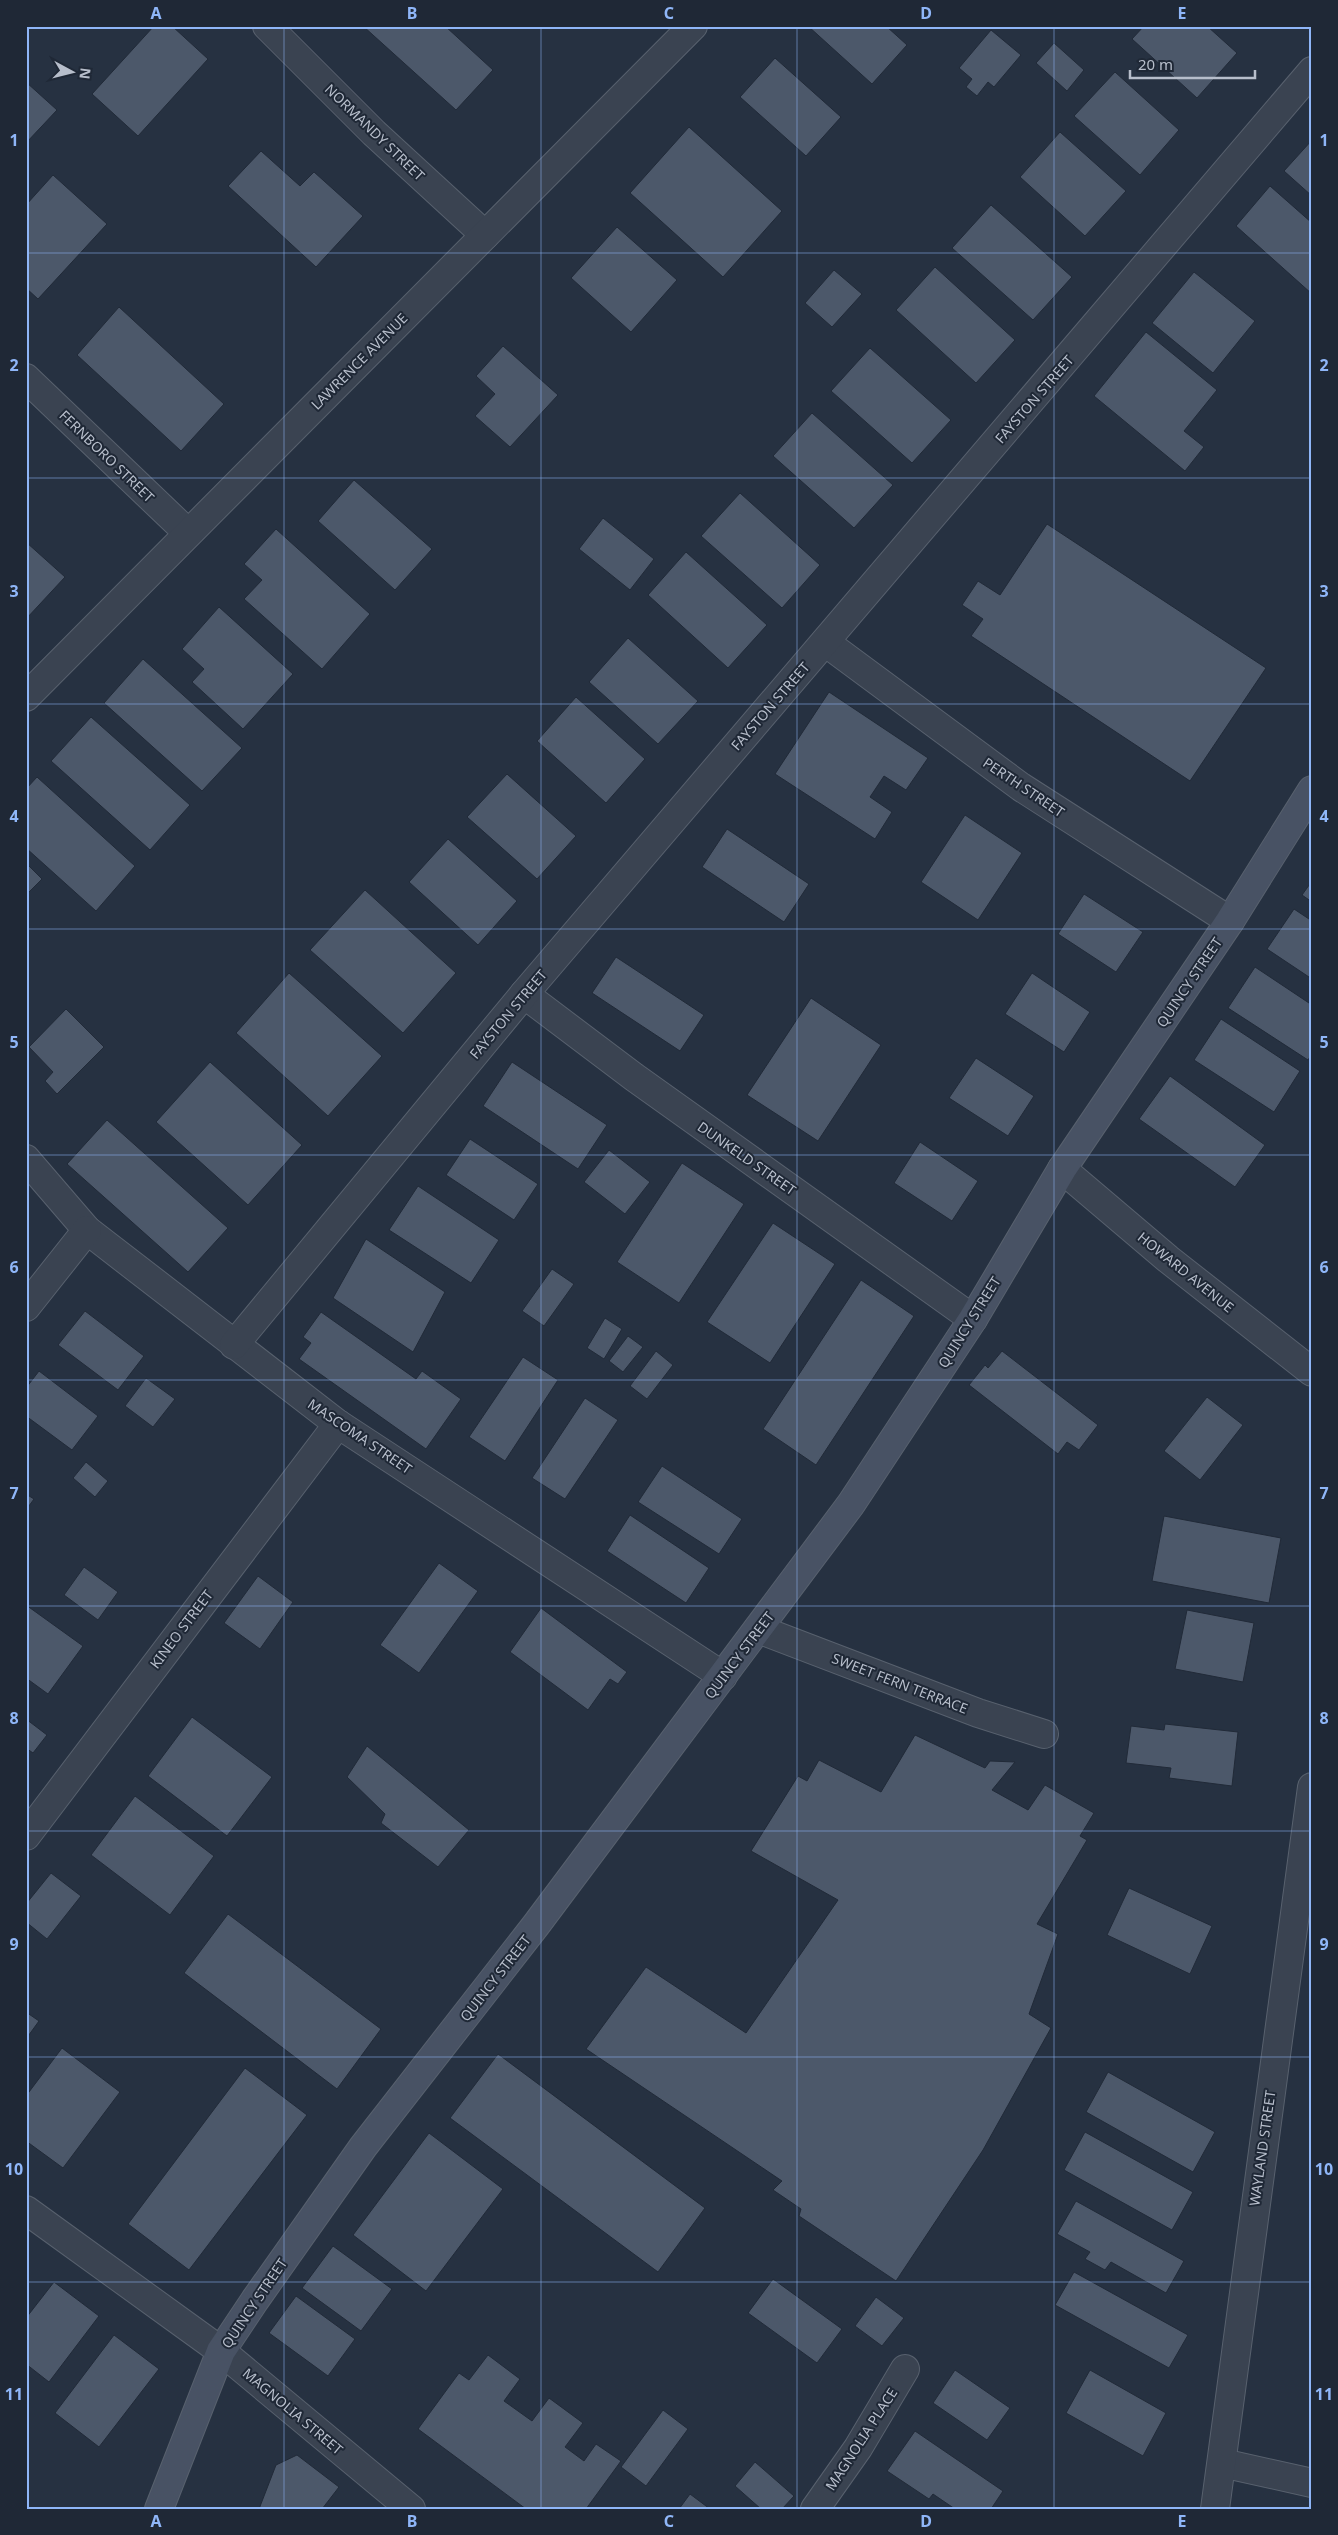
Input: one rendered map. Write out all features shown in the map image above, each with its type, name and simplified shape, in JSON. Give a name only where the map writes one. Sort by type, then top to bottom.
[{"type":"main road","name":"QUINCY STREET","points":[[159,2509],[221,2351],[363,2148],[536,1925],[851,1504],[973,1319],[1062,1169],[1230,921],[1312,790]]},
{"type":"street","name":"NORMANDY STREET","points":[[267,26],[374,133],[485,235]]},
{"type":"street","name":"LAWRENCE AVENUE","points":[[26,697],[693,26]]},
{"type":"street","name":"FAYSTON STREET","points":[[234,1345],[524,994],[1312,71]]},
{"type":"street","name":"FERNBORO STREET","points":[[26,378],[188,533]]},
{"type":"street","name":"PERTH STREET","points":[[825,642],[1020,787],[1230,921]]},
{"type":"street","name":"DUNKELD STREET","points":[[524,994],[634,1078],[973,1319]]},
{"type":"street","name":"MASCOMA STREET","points":[[26,1159],[86,1230],[338,1424],[723,1676]]},
{"type":"street","name":"HOWARD AVENUE","points":[[1062,1169],[1176,1265],[1312,1372]]},
{"type":"street","points":[[26,1307],[86,1230]]},
{"type":"street","name":"KINEO STREET","points":[[26,1836],[338,1424]]},
{"type":"street","name":"SWEET FERN TERRACE","points":[[758,1629],[978,1713],[1044,1734]]},
{"type":"street","name":"WAYLAND STREET","points":[[1215,2509],[1249,2239],[1312,1787]]},
{"type":"street","name":"MAGNOLIA STREET","points":[[26,2210],[221,2351],[411,2509]]},
{"type":"street","name":"MAGNOLIA PLACE","points":[[816,2509],[858,2448],[905,2369]]},
{"type":"street","points":[[1222,2463],[1312,2483]]},
{"type":"building","points":[[154,26],[172,26],[208,59],[138,136],[92,94]]},
{"type":"building","points":[[363,26],[445,26],[493,70],[456,110]]},
{"type":"building","points":[[808,26],[886,26],[907,45],[872,84]]},
{"type":"building","points":[[1144,26],[1207,26],[1237,53],[1197,98],[1132,39]]},
{"type":"building","points":[[991,30],[1021,55],[994,87],[988,82],[977,96],[966,87],[972,79],[959,68]]},
{"type":"building","points":[[1054,43],[1084,70],[1067,91],[1036,63]]},
{"type":"building","points":[[775,58],[841,117],[806,156],[740,97]]},
{"type":"building","points":[[1115,72],[1179,130],[1140,175],[1074,116]]},
{"type":"building","points":[[26,82],[57,110],[26,143]]},
{"type":"building","points":[[689,127],[782,211],[723,277],[630,193]]},
{"type":"building","points":[[1060,132],[1126,191],[1085,236],[1020,177]]},
{"type":"building","points":[[1312,140],[1312,196],[1284,171]]},
{"type":"building","points":[[261,151],[300,186],[314,172],[363,216],[316,267],[228,186]]},
{"type":"building","points":[[53,175],[107,224],[38,299],[26,288],[26,205]]},
{"type":"building","points":[[1270,186],[1312,223],[1312,294],[1236,226]]},
{"type":"building","points":[[991,205],[1072,277],[1033,320],[952,248]]},
{"type":"building","points":[[617,227],[677,280],[631,332],[571,278]]},
{"type":"building","points":[[935,267],[1015,340],[976,383],[896,310]]},
{"type":"building","points":[[834,270],[862,294],[832,327],[805,303]]},
{"type":"building","points":[[1194,272],[1255,321],[1213,373],[1152,323]]},
{"type":"building","points":[[119,307],[224,404],[181,451],[77,355]]},
{"type":"building","points":[[1146,332],[1217,390],[1184,431],[1204,447],[1185,471],[1094,396]]},
{"type":"building","points":[[503,346],[558,395],[510,447],[475,416],[495,394],[476,376]]},
{"type":"building","points":[[870,348],[951,420],[912,463],[831,391]]},
{"type":"building","points":[[812,413],[893,485],[854,528],[773,456]]},
{"type":"building","points":[[354,480],[432,549],[395,590],[318,521]]},
{"type":"building","points":[[740,493],[820,565],[782,608],[701,536]]},
{"type":"building","points":[[603,518],[654,559],[630,590],[579,549]]},
{"type":"building","points":[[1047,524],[1266,668],[1190,781],[971,636],[983,619],[962,605],[978,581],[1000,595]]},
{"type":"building","points":[[276,529],[370,614],[322,669],[244,599],[262,580],[244,564]]},
{"type":"building","points":[[26,542],[65,577],[26,619]]},
{"type":"building","points":[[686,552],[767,625],[728,668],[648,595]]},
{"type":"building","points":[[219,607],[293,674],[243,729],[192,682],[204,669],[182,649]]},
{"type":"building","points":[[628,638],[698,701],[658,744],[589,682]]},
{"type":"building","points":[[143,659],[242,748],[202,791],[104,703]]},
{"type":"building","points":[[829,692],[928,758],[906,790],[884,776],[870,797],[892,812],[875,839],[775,774]]},
{"type":"building","points":[[576,697],[645,759],[606,803],[537,741]]},
{"type":"building","points":[[91,717],[190,805],[150,850],[51,761]]},
{"type":"building","points":[[507,774],[576,836],[537,879],[467,817]]},
{"type":"building","points":[[37,777],[135,866],[96,911],[26,848],[26,789]]},
{"type":"building","points":[[965,815],[1022,853],[978,920],[921,882]]},
{"type":"building","points":[[727,829],[809,884],[784,922],[702,867]]},
{"type":"building","points":[[448,839],[517,901],[478,945],[409,882]]},
{"type":"building","points":[[26,863],[42,879],[26,895]]},
{"type":"building","points":[[1312,881],[1312,902],[1302,895]]},
{"type":"building","points":[[365,890],[456,973],[403,1033],[310,950]]},
{"type":"building","points":[[1084,894],[1143,932],[1116,972],[1058,934]]},
{"type":"building","points":[[1294,909],[1312,921],[1312,979],[1267,949]]},
{"type":"building","points":[[616,957],[704,1015],[680,1051],[592,993]]},
{"type":"building","points":[[1255,967],[1312,1005],[1312,1054],[1308,1060],[1228,1008]]},
{"type":"building","points":[[289,973],[382,1056],[328,1116],[236,1033]]},
{"type":"building","points":[[1032,973],[1090,1012],[1064,1052],[1005,1014]]},
{"type":"building","points":[[811,998],[881,1045],[818,1141],[747,1095]]},
{"type":"building","points":[[66,1009],[104,1047],[57,1094],[45,1081],[53,1072],[29,1047]]},
{"type":"building","points":[[1221,1019],[1300,1071],[1274,1112],[1194,1060]]},
{"type":"building","points":[[976,1058],[1034,1096],[1008,1136],[949,1098]]},
{"type":"building","points":[[210,1062],[302,1145],[248,1205],[156,1122]]},
{"type":"building","points":[[512,1062],[607,1125],[578,1169],[483,1106]]},
{"type":"building","points":[[1170,1076],[1265,1145],[1235,1187],[1139,1119]]},
{"type":"building","points":[[107,1120],[228,1228],[188,1272],[67,1164]]},
{"type":"building","points":[[470,1139],[538,1184],[514,1220],[446,1175]]},
{"type":"building","points":[[920,1142],[978,1181],[952,1221],[894,1183]]},
{"type":"building","points":[[609,1150],[650,1182],[625,1214],[584,1182]]},
{"type":"building","points":[[682,1163],[744,1204],[679,1303],[617,1262]]},
{"type":"building","points":[[418,1186],[499,1240],[471,1283],[389,1230]]},
{"type":"building","points":[[773,1223],[835,1264],[770,1363],[707,1322]]},
{"type":"building","points":[[366,1239],[445,1292],[413,1352],[333,1298]]},
{"type":"building","points":[[552,1269],[574,1284],[544,1326],[522,1311]]},
{"type":"building","points":[[861,1280],[914,1316],[816,1465],[763,1429]]},
{"type":"building","points":[[85,1311],[144,1356],[118,1390],[58,1345]]},
{"type":"building","points":[[321,1312],[416,1379],[422,1371],[461,1399],[426,1449],[299,1359],[311,1343],[303,1337]]},
{"type":"building","points":[[605,1318],[622,1329],[604,1359],[587,1348]]},
{"type":"building","points":[[628,1336],[643,1347],[623,1372],[609,1361]]},
{"type":"building","points":[[656,1351],[673,1365],[647,1399],[630,1386]]},
{"type":"building","points":[[1002,1351],[1098,1425],[1079,1450],[1067,1442],[1058,1454],[969,1385],[985,1365],[988,1368]]},
{"type":"building","points":[[523,1357],[558,1380],[505,1461],[469,1437]]},
{"type":"building","points":[[39,1371],[98,1416],[72,1450],[26,1416],[26,1388]]},
{"type":"building","points":[[146,1378],[175,1399],[153,1427],[125,1406]]},
{"type":"building","points":[[1207,1397],[1243,1425],[1200,1480],[1164,1451]]},
{"type":"building","points":[[585,1398],[618,1420],[565,1499],[532,1478]]},
{"type":"building","points":[[86,1462],[108,1481],[95,1497],[73,1478]]},
{"type":"building","points":[[662,1466],[742,1519],[719,1554],[638,1502]]},
{"type":"building","points":[[26,1494],[34,1499],[26,1510]]},
{"type":"building","points":[[630,1515],[709,1568],[686,1603],[607,1551]]},
{"type":"building","points":[[1164,1516],[1281,1538],[1269,1603],[1152,1581]]},
{"type":"building","points":[[439,1563],[478,1591],[419,1673],[380,1645]]},
{"type":"building","points":[[84,1567],[118,1592],[98,1620],[64,1595]]},
{"type":"building","points":[[258,1576],[293,1602],[260,1649],[224,1623]]},
{"type":"building","points":[[26,1605],[83,1646],[48,1694],[26,1678]]},
{"type":"building","points":[[541,1608],[627,1672],[618,1684],[610,1679],[588,1710],[510,1652]]},
{"type":"building","points":[[1187,1610],[1254,1623],[1243,1682],[1175,1669]]},
{"type":"building","points":[[192,1717],[272,1777],[227,1836],[148,1776]]},
{"type":"building","points":[[26,1719],[47,1735],[33,1753],[26,1748]]},
{"type":"building","points":[[1165,1724],[1238,1732],[1232,1786],[1169,1778],[1171,1768],[1126,1763],[1131,1726],[1164,1730]]},
{"type":"building","points":[[915,1735],[985,1768],[990,1761],[1015,1762],[992,1790],[1028,1810],[1045,1785],[1094,1813],[1080,1836],[1087,1840],[1037,1924],[1058,1934],[1029,2014],[1051,2028],[983,2150],[896,2281],[799,2216],[801,2209],[773,2190],[782,2181],[586,2049],[646,1967],[746,2033],[838,1900],[751,1851],[798,1776],[807,1781],[819,1760],[881,1792]]},
{"type":"building","points":[[367,1746],[469,1830],[438,1867],[381,1823],[385,1814],[347,1777]]},
{"type":"building","points":[[135,1796],[214,1856],[170,1915],[91,1855]]},
{"type":"building","points":[[51,1873],[81,1896],[47,1939],[26,1922],[26,1904]]},
{"type":"building","points":[[1129,1888],[1212,1926],[1190,1974],[1107,1935]]},
{"type":"building","points":[[228,1914],[381,2029],[337,2089],[184,1973]]},
{"type":"building","points":[[26,2012],[39,2021],[26,2039]]},
{"type":"building","points":[[62,2048],[120,2092],[63,2168],[26,2141],[26,2096]]},
{"type":"building","points":[[498,2054],[705,2208],[658,2272],[450,2118]]},
{"type":"building","points":[[245,2068],[307,2115],[189,2270],[128,2224]]},
{"type":"building","points":[[1108,2072],[1215,2132],[1193,2172],[1086,2112]]},
{"type":"building","points":[[1085,2132],[1193,2192],[1172,2230],[1064,2170]]},
{"type":"building","points":[[429,2133],[503,2189],[426,2291],[353,2235]]},
{"type":"building","points":[[1076,2201],[1184,2261],[1166,2293],[1111,2262],[1105,2270],[1085,2259],[1090,2252],[1057,2234]]},
{"type":"building","points":[[333,2246],[392,2289],[361,2331],[302,2288]]},
{"type":"building","points":[[1074,2272],[1188,2335],[1169,2368],[1055,2305]]},
{"type":"building","points":[[773,2279],[842,2329],[817,2363],[748,2313]]},
{"type":"building","points":[[54,2282],[99,2316],[49,2382],[26,2364],[26,2318]]},
{"type":"building","points":[[296,2296],[355,2339],[328,2376],[269,2333]]},
{"type":"building","points":[[876,2297],[904,2318],[882,2346],[855,2326]]},
{"type":"building","points":[[114,2335],[159,2369],[99,2447],[55,2413]]},
{"type":"building","points":[[488,2355],[520,2379],[504,2401],[532,2421],[549,2398],[583,2423],[565,2447],[584,2461],[596,2444],[621,2461],[586,2509],[526,2509],[418,2429],[459,2373],[469,2380]]},
{"type":"building","points":[[955,2370],[1010,2408],[987,2440],[933,2403]]},
{"type":"building","points":[[1090,2370],[1166,2413],[1143,2456],[1066,2413]]},
{"type":"building","points":[[663,2410],[688,2429],[646,2486],[621,2467]]},
{"type":"building","points":[[915,2431],[1003,2491],[991,2509],[955,2509],[933,2494],[929,2499],[887,2471]]},
{"type":"building","points":[[297,2455],[339,2487],[322,2509],[259,2509],[276,2465]]},
{"type":"building","points":[[755,2462],[794,2496],[782,2509],[761,2509],[735,2486]]},
{"type":"building","points":[[690,2494],[710,2509],[679,2509]]}]
